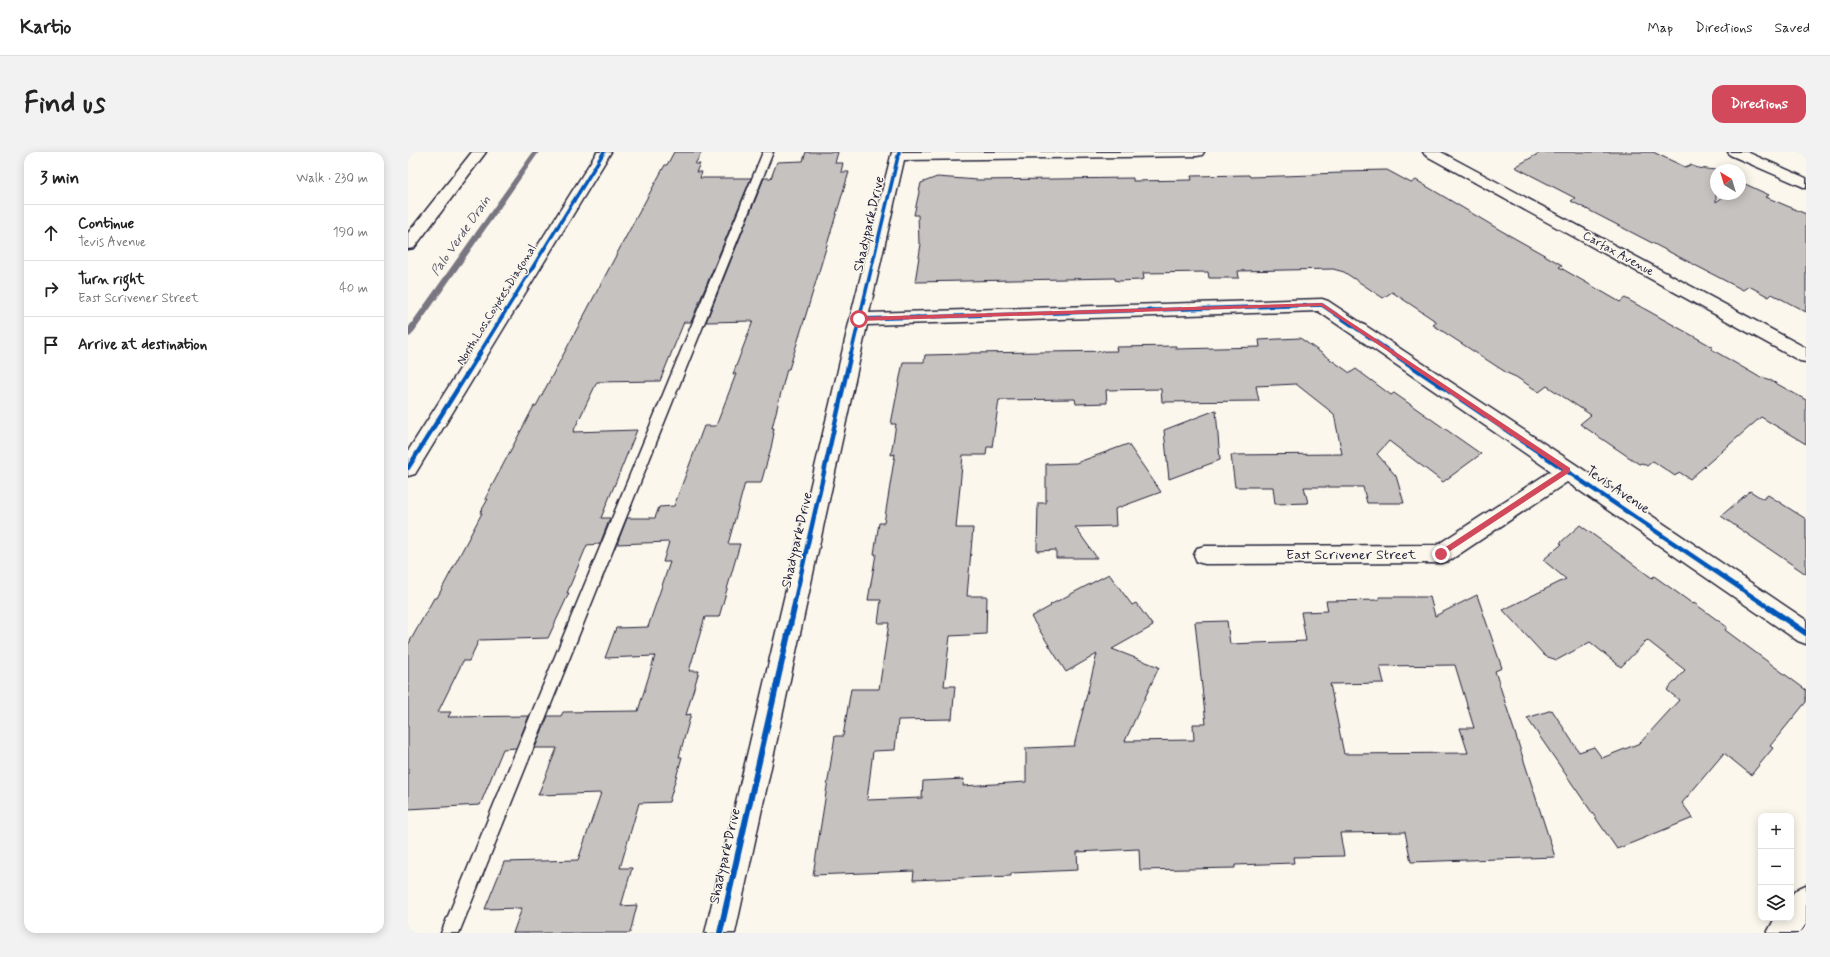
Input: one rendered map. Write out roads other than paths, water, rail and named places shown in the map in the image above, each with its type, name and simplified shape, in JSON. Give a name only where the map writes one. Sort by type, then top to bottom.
[{"type":"street","points":[[408,244],[479,152]]},
{"type":"street","name":"North Los Coyotes Diagonal","points":[[408,468],[604,152]]},
{"type":"street","points":[[898,154],[1197,152]]},
{"type":"street","name":"Carfax Avenue","points":[[1430,152],[1806,356]]},
{"type":"street","points":[[1735,152],[1806,183]]},
{"type":"street","name":"Shadypark Drive","points":[[720,933],[859,319],[898,154]]},
{"type":"street","name":"Tevis Avenue","points":[[859,319],[1322,305],[1568,470],[1806,633]]},
{"type":"street","name":"East Scrivener Street","points":[[1205,555],[1441,554],[1568,470]]},
{"type":"street","points":[[1782,933],[1806,899]]},
{"type":"lane","points":[[450,933],[768,152]]},
{"type":"waterway","name":"Palo Verde Drain","points":[[408,334],[536,152]]}]
